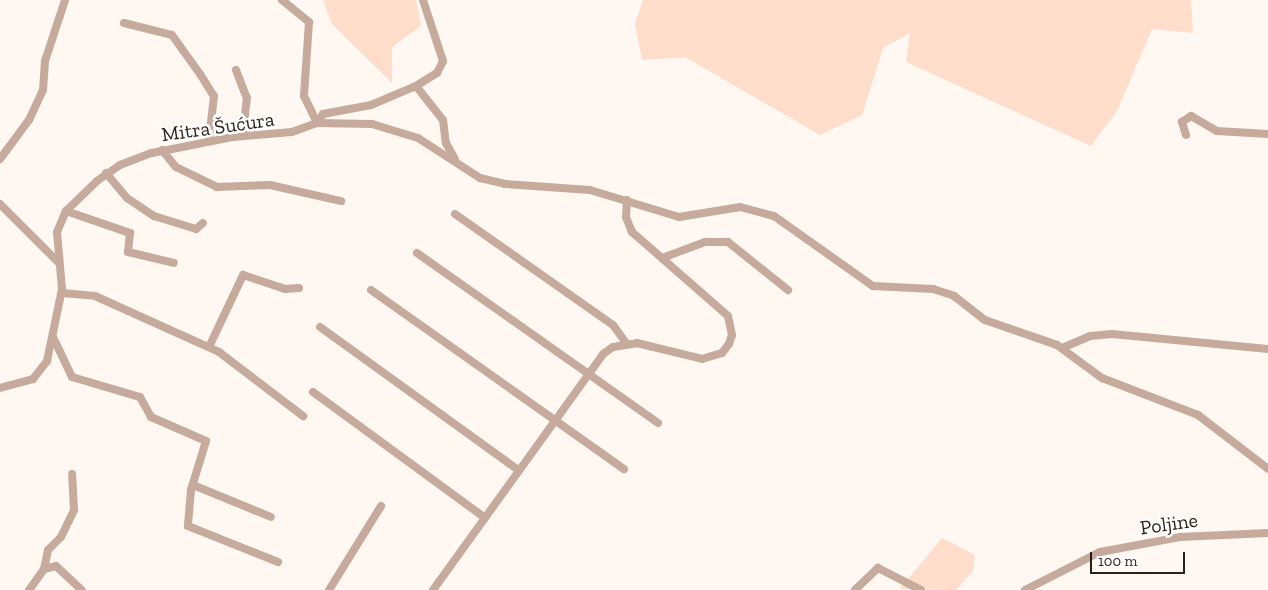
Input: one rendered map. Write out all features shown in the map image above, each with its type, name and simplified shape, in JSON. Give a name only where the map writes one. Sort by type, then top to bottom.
[{"type":"street","points":[[0,159],[29,120],[43,90],[45,61],[65,0]]},
{"type":"street","points":[[282,0],[309,22],[304,96],[317,123],[372,124],[418,138],[455,160],[480,178],[499,183],[571,187],[627,200],[679,217],[740,207],[774,216],[873,286],[943,292],[985,320],[1062,348],[1102,378],[1198,416],[1268,468]]},
{"type":"street","name":"Mitra Šućura","points":[[0,388],[27,382],[41,372],[53,337],[62,292],[57,232],[66,211],[106,174],[162,150],[209,140],[242,136],[264,138],[317,123],[323,114],[371,105],[416,86],[437,73],[442,61],[424,0]]},
{"type":"street","points":[[124,23],[172,35],[214,96],[209,140]]},
{"type":"street","points":[[236,70],[247,98],[242,136]]},
{"type":"street","points":[[416,86],[443,120],[446,143],[455,160]]},
{"type":"street","points":[[1186,135],[1182,122],[1191,116],[1217,131],[1268,134]]},
{"type":"street","points":[[162,150],[176,167],[217,187],[270,185],[341,201]]},
{"type":"street","points":[[106,174],[127,198],[154,216],[196,229],[203,222]]},
{"type":"street","points":[[433,590],[603,354],[626,343],[702,359],[722,353],[729,344],[732,335],[728,316],[632,232],[626,217],[627,200]]},
{"type":"street","points":[[0,204],[58,262]]},
{"type":"street","points":[[66,211],[130,233],[128,252],[174,263]]},
{"type":"street","points":[[455,214],[613,325],[626,343]]},
{"type":"street","points":[[662,258],[705,242],[728,242],[788,290]]},
{"type":"street","points":[[417,253],[658,423]]},
{"type":"street","points":[[209,347],[243,275],[285,289],[299,288]]},
{"type":"street","points":[[371,290],[624,469]]},
{"type":"street","points":[[62,292],[95,296],[209,347],[303,416]]},
{"type":"street","points":[[320,327],[518,470]]},
{"type":"street","points":[[1062,348],[1090,336],[1112,334],[1268,349]]},
{"type":"street","points":[[53,337],[72,376],[140,397],[151,417],[206,441],[193,485],[188,526],[278,562]]},
{"type":"street","points":[[313,392],[485,518]]},
{"type":"street","points":[[30,590],[44,569],[48,550],[61,537],[74,510],[72,474]]},
{"type":"street","points":[[193,485],[271,517]]},
{"type":"street","points":[[329,590],[381,506]]},
{"type":"street","name":"Poljine","points":[[1025,590],[1100,552],[1180,537],[1268,534]]},
{"type":"street","points":[[44,569],[61,568],[82,590]]},
{"type":"street","points":[[855,590],[878,568],[921,590]]},
{"type":"shaded area","points":[[323,0],[416,0],[421,26],[392,47],[392,83],[332,24]]},
{"type":"shaded area","points":[[643,0],[1191,0],[1193,33],[1152,29],[1117,111],[1091,146],[906,62],[910,33],[883,48],[862,115],[820,135],[685,57],[642,60],[635,23]]},
{"type":"shaded area","points":[[942,538],[975,555],[973,571],[956,590],[900,589]]}]
